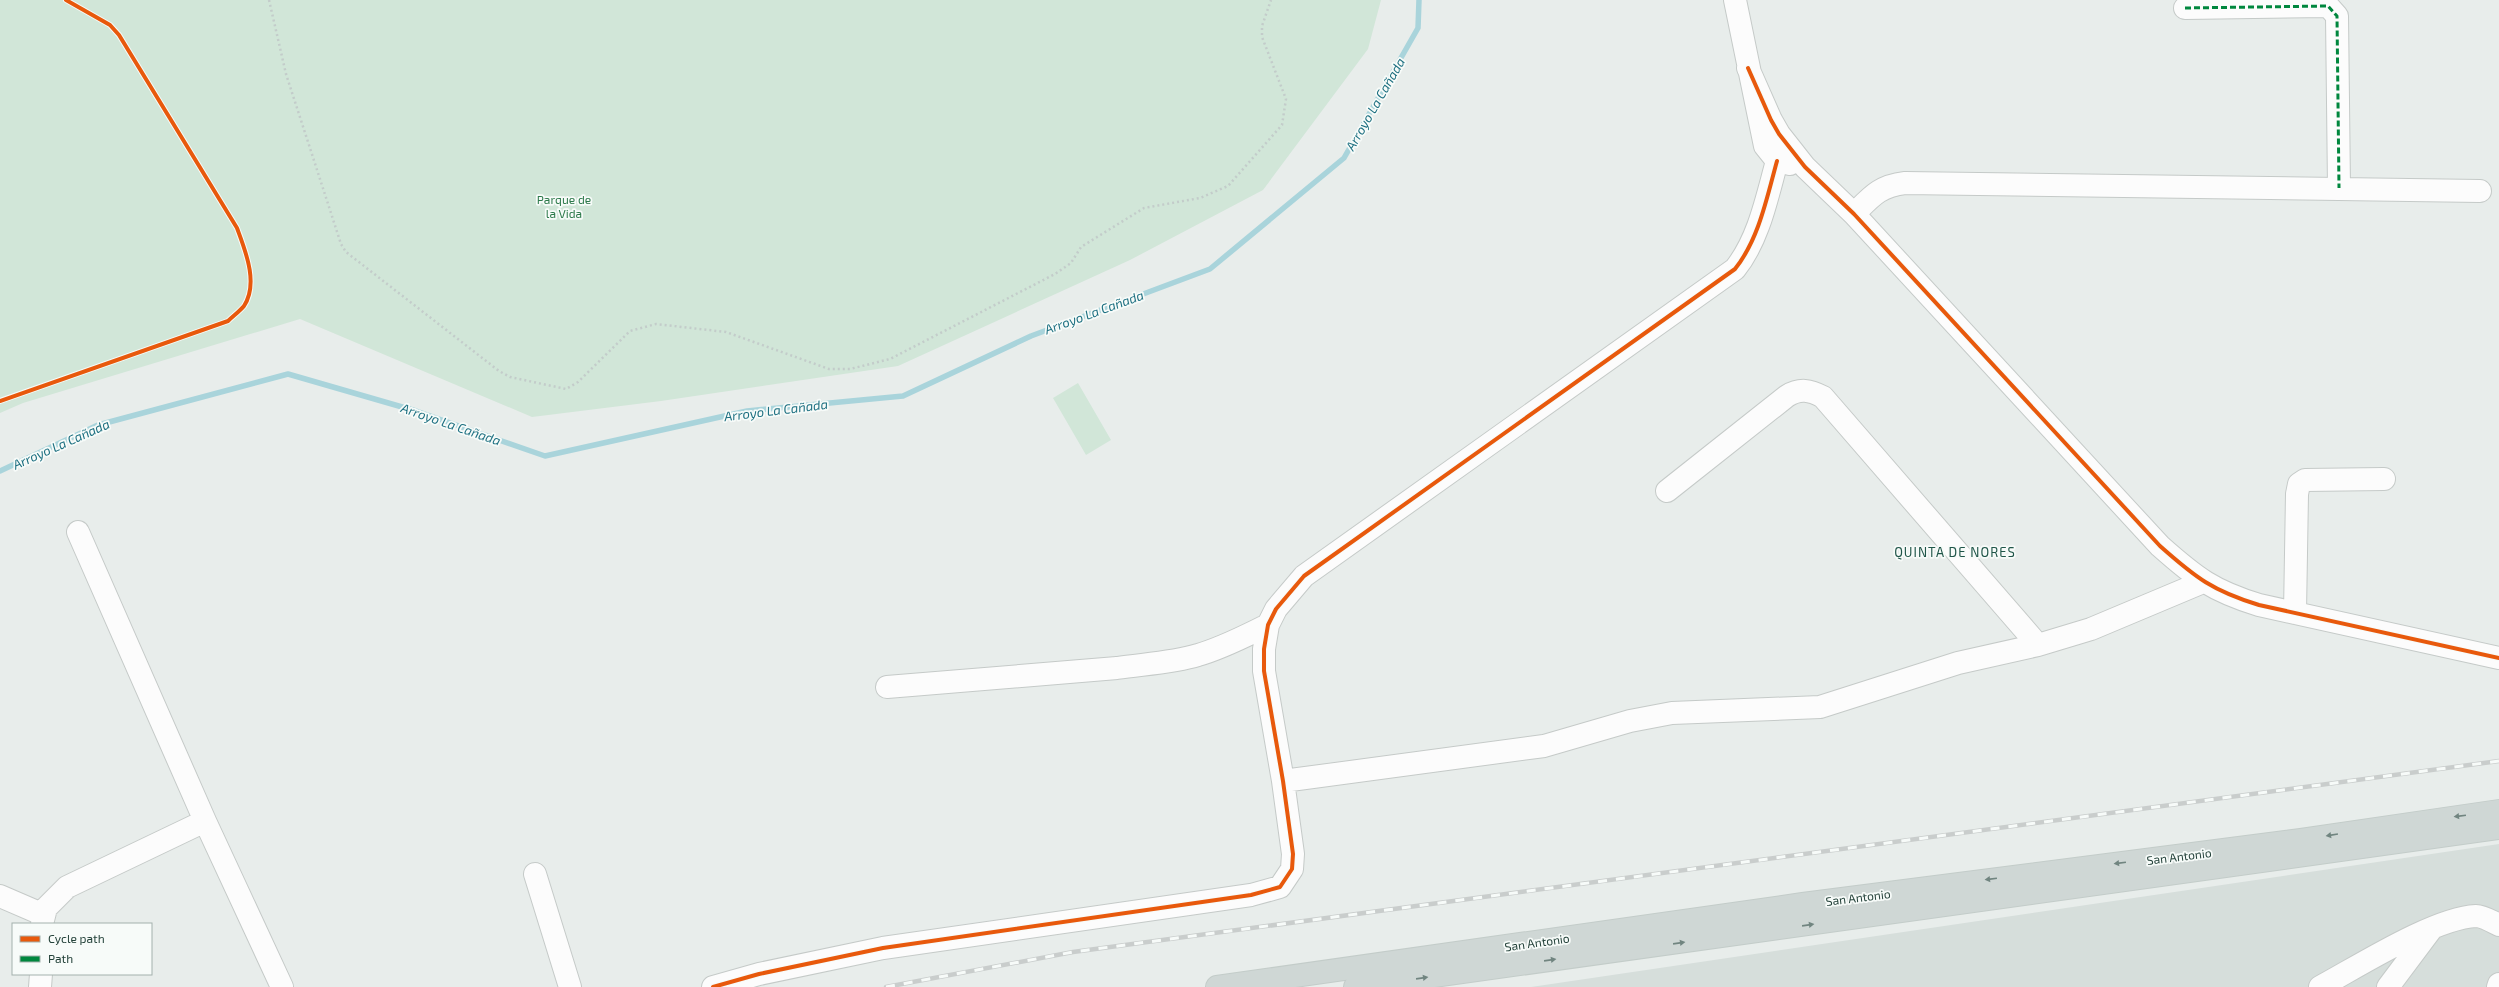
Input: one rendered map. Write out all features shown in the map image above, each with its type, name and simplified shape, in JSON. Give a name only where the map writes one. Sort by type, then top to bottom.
[{"type":"main road","name":"San Antonio","points":[[1217,987],[1803,904],[2293,841],[2499,811]]},
{"type":"main road","name":"San Antonio","points":[[1355,987],[2499,828]]},
{"type":"street","points":[[1735,0],[1765,146],[1777,161],[1805,167]]},
{"type":"street","points":[[2185,8],[2328,6],[2333,10],[2337,16],[2339,188]]},
{"type":"street","points":[[1748,68],[1771,120],[1805,167],[1854,214],[2160,546],[2203,582],[2228,595],[2295,613],[2499,658]]},
{"type":"street","points":[[713,987],[760,974],[883,948],[1269,892],[1280,887],[1292,869],[1293,854],[1283,781],[1264,671],[1268,625],[1276,609],[1304,576],[1736,269],[1746,256],[1752,242],[1777,161]]},
{"type":"street","points":[[1854,214],[1875,193],[1889,185],[1905,183],[2480,190]]},
{"type":"street","points":[[1667,492],[1787,396],[1795,392],[1807,390],[1815,392],[1823,397],[2038,645]]},
{"type":"street","points":[[2295,613],[2297,494],[2300,484],[2306,480],[2384,479]]},
{"type":"street","points":[[78,532],[205,821],[282,987]]},
{"type":"street","points":[[1283,781],[1544,746],[1646,717],[1672,713],[1820,707],[1958,663],[2038,645],[2091,629],[2203,582]]},
{"type":"street","points":[[887,687],[1116,668],[1153,663],[1196,656],[1226,645],[1268,625]]},
{"type":"street","points":[[0,896],[43,920],[46,908],[54,897],[67,887],[205,821]]},
{"type":"street","points":[[535,874],[570,987]]},
{"type":"street","points":[[2320,987],[2454,919],[2478,916],[2499,925]]},
{"type":"street","points":[[2388,987],[2432,929]]},
{"type":"street","points":[[40,987],[41,975]]},
{"type":"path","points":[[269,0],[286,74],[341,244],[346,252],[499,371],[510,377],[566,389],[578,382],[630,331],[656,324],[726,332],[828,369],[850,369],[890,359],[1055,274],[1071,263],[1081,247],[1144,208],[1200,198],[1228,186],[1282,125],[1286,110],[1286,99],[1262,37],[1262,26],[1271,0]]},
{"type":"shaded area","points":[[2499,844],[2499,987],[1531,987]]},
{"type":"green space","name":"Parque de la Vida","points":[[0,0],[1381,0],[1368,49],[1263,190],[1130,260],[898,366],[661,401],[532,417],[300,319],[23,403],[0,413]]},
{"type":"green space","points":[[1078,383],[1111,440],[1086,455],[1053,398]]},
{"type":"waterway","name":"Arroyo La Cañada","points":[[0,471],[98,425],[288,374],[416,411],[545,456],[747,411],[903,396],[1031,336],[1210,269],[1344,158],[1418,28],[1419,0]]},
{"type":"railway","points":[[886,987],[1073,952],[2499,761]]},
{"type":"marked path","points":[[2185,8],[2328,6],[2337,16],[2339,188]]},
{"type":"cycle path","points":[[0,401],[228,321],[244,306],[250,287],[247,256],[237,228],[119,35],[110,25],[66,0]]},
{"type":"cycle path","points":[[1748,68],[1771,120],[1779,134],[1805,167],[1854,214],[2160,546],[2184,567],[2217,589],[2259,605],[2499,658]]},
{"type":"cycle path","points":[[713,987],[759,974],[883,948],[1251,895],[1280,887],[1292,869],[1293,854],[1283,781],[1264,671],[1264,649],[1268,625],[1276,609],[1304,576],[1735,269],[1750,245],[1756,231],[1766,203],[1777,161]]},
{"type":"district","name":"QUINTA DE NORES","points":[[1955,552]]}]
